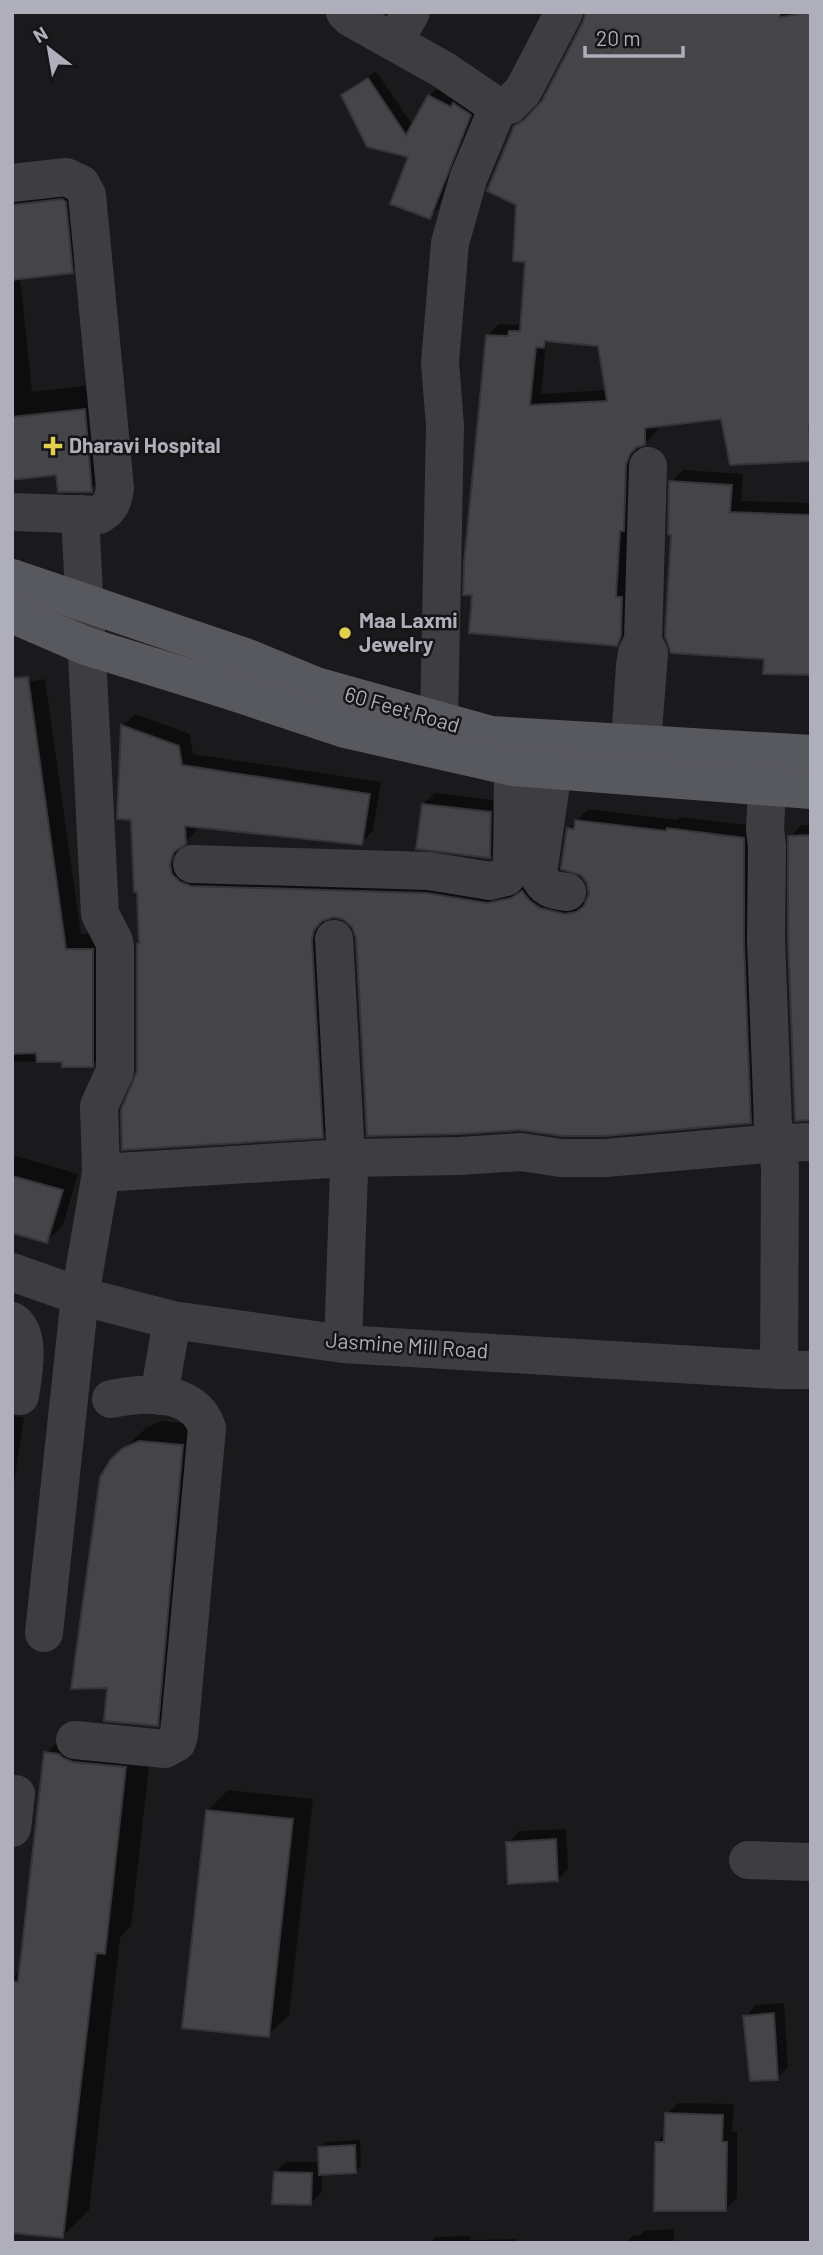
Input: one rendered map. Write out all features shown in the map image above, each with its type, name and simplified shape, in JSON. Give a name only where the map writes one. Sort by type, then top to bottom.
[{"type":"main road","name":"60 Feet Road","points":[[12,578],[248,658],[316,686],[491,735],[636,743],[799,775]]},
{"type":"main road","name":"60 Feet Road","points":[[12,614],[86,646],[345,729],[513,767],[799,775]]},
{"type":"street","points":[[345,12],[351,19],[403,27],[442,69],[498,107],[509,105],[523,91],[564,12]]},
{"type":"street","points":[[439,721],[445,425],[440,363],[450,243],[468,179],[498,107]]},
{"type":"street","points":[[12,183],[66,177],[81,184],[87,195],[115,488],[113,502],[99,515],[12,512]]},
{"type":"street","points":[[636,743],[635,665],[643,641],[648,466]]},
{"type":"street","points":[[44,1633],[80,1296],[101,1173],[99,1106],[115,1071],[115,947],[100,914],[80,514]]},
{"type":"street","points":[[192,863],[429,871],[490,881],[506,877],[512,868],[513,767]]},
{"type":"street","points":[[553,770],[538,873],[541,882],[548,889],[567,892]]},
{"type":"street","points":[[793,1143],[771,1098],[765,829],[799,775]]},
{"type":"street","points":[[334,939],[346,1158],[349,1171],[342,1344]]},
{"type":"street","points":[[101,1173],[346,1158],[522,1152],[561,1158],[606,1158],[793,1143]]},
{"type":"street","points":[[793,1143],[780,1167],[795,1370]]},
{"type":"street","name":"Jasmine Mill Road","points":[[12,1272],[80,1296],[172,1320],[342,1344],[795,1370]]},
{"type":"street","points":[[159,1396],[172,1320]]},
{"type":"street","points":[[12,1321],[18,1324],[22,1332],[24,1349],[20,1396]]},
{"type":"street","points":[[75,1740],[165,1749],[177,1742],[179,1735],[207,1428],[200,1410],[178,1399],[131,1395],[111,1399]]},
{"type":"street","points":[[748,1860],[811,1862]]},
{"type":"building","points":[[586,12],[780,12],[780,17],[811,12],[811,461],[730,465],[721,419],[645,428],[645,445],[637,447],[630,454],[626,465],[624,531],[620,531],[616,597],[622,597],[621,636],[617,646],[469,633],[472,595],[463,595],[486,335],[508,336],[509,331],[520,331],[525,262],[513,261],[516,205],[487,191],[514,126],[524,120],[542,101]],"holes":[[[545,341],[598,346],[607,401],[530,405],[536,347],[544,348]]]},
{"type":"building","points":[[368,78],[406,135],[428,95],[451,107],[453,103],[471,115],[430,219],[390,204],[408,157],[367,147],[341,95]]},
{"type":"building","points":[[62,199],[66,202],[73,273],[12,280],[12,205]]},
{"type":"building","name":"Dharavi Hospital","points":[[85,409],[92,492],[58,492],[56,475],[12,480],[12,417]]},
{"type":"building","points":[[669,481],[732,485],[730,512],[811,515],[811,675],[763,674],[764,659],[671,653],[665,636],[671,535],[668,534]]},
{"type":"building","points":[[28,677],[66,949],[93,949],[93,1067],[62,1067],[62,1062],[37,1062],[36,1053],[12,1054],[12,678]]},
{"type":"building","points":[[121,725],[179,746],[182,765],[370,794],[362,845],[185,826],[186,844],[174,852],[170,864],[172,874],[180,882],[191,886],[427,893],[487,903],[511,898],[522,891],[540,908],[565,914],[576,912],[584,906],[589,894],[587,883],[581,875],[561,869],[567,828],[574,829],[575,820],[744,838],[744,941],[751,1123],[605,1136],[563,1136],[520,1130],[367,1136],[356,938],[352,927],[343,919],[333,917],[322,921],[314,930],[312,940],[323,1138],[122,1150],[121,1110],[137,1071],[139,944],[131,820],[117,819]]},
{"type":"building","points":[[422,804],[491,812],[490,858],[416,849]]},
{"type":"building","points":[[811,835],[811,1120],[795,1121],[788,940],[788,836]]},
{"type":"building","points":[[12,1176],[63,1190],[47,1243],[12,1233]]},
{"type":"building","points":[[139,1441],[183,1445],[158,1726],[104,1721],[107,1688],[71,1689],[100,1477],[111,1459],[123,1448]]},
{"type":"building","points":[[44,1752],[59,1754],[73,1762],[126,1767],[105,1954],[96,1953],[63,2238],[12,2233],[12,1981],[18,1982]]},
{"type":"building","points":[[206,1810],[293,1819],[269,2037],[182,2028]]},
{"type":"building","points":[[556,1839],[558,1881],[508,1884],[506,1842]]},
{"type":"building","points":[[774,2013],[778,2080],[750,2081],[743,2016]]},
{"type":"building","points":[[665,2113],[723,2115],[722,2142],[727,2142],[726,2211],[654,2211],[655,2142],[664,2142]]},
{"type":"building","points":[[355,2145],[356,2173],[319,2175],[318,2147]]},
{"type":"building","points":[[274,2172],[312,2173],[311,2205],[272,2204]]},
{"type":"place","name":"Dharavi Hospital","points":[[53,446]]},
{"type":"place","name":"Maa Laxmi Jewelry","points":[[345,633]]}]
